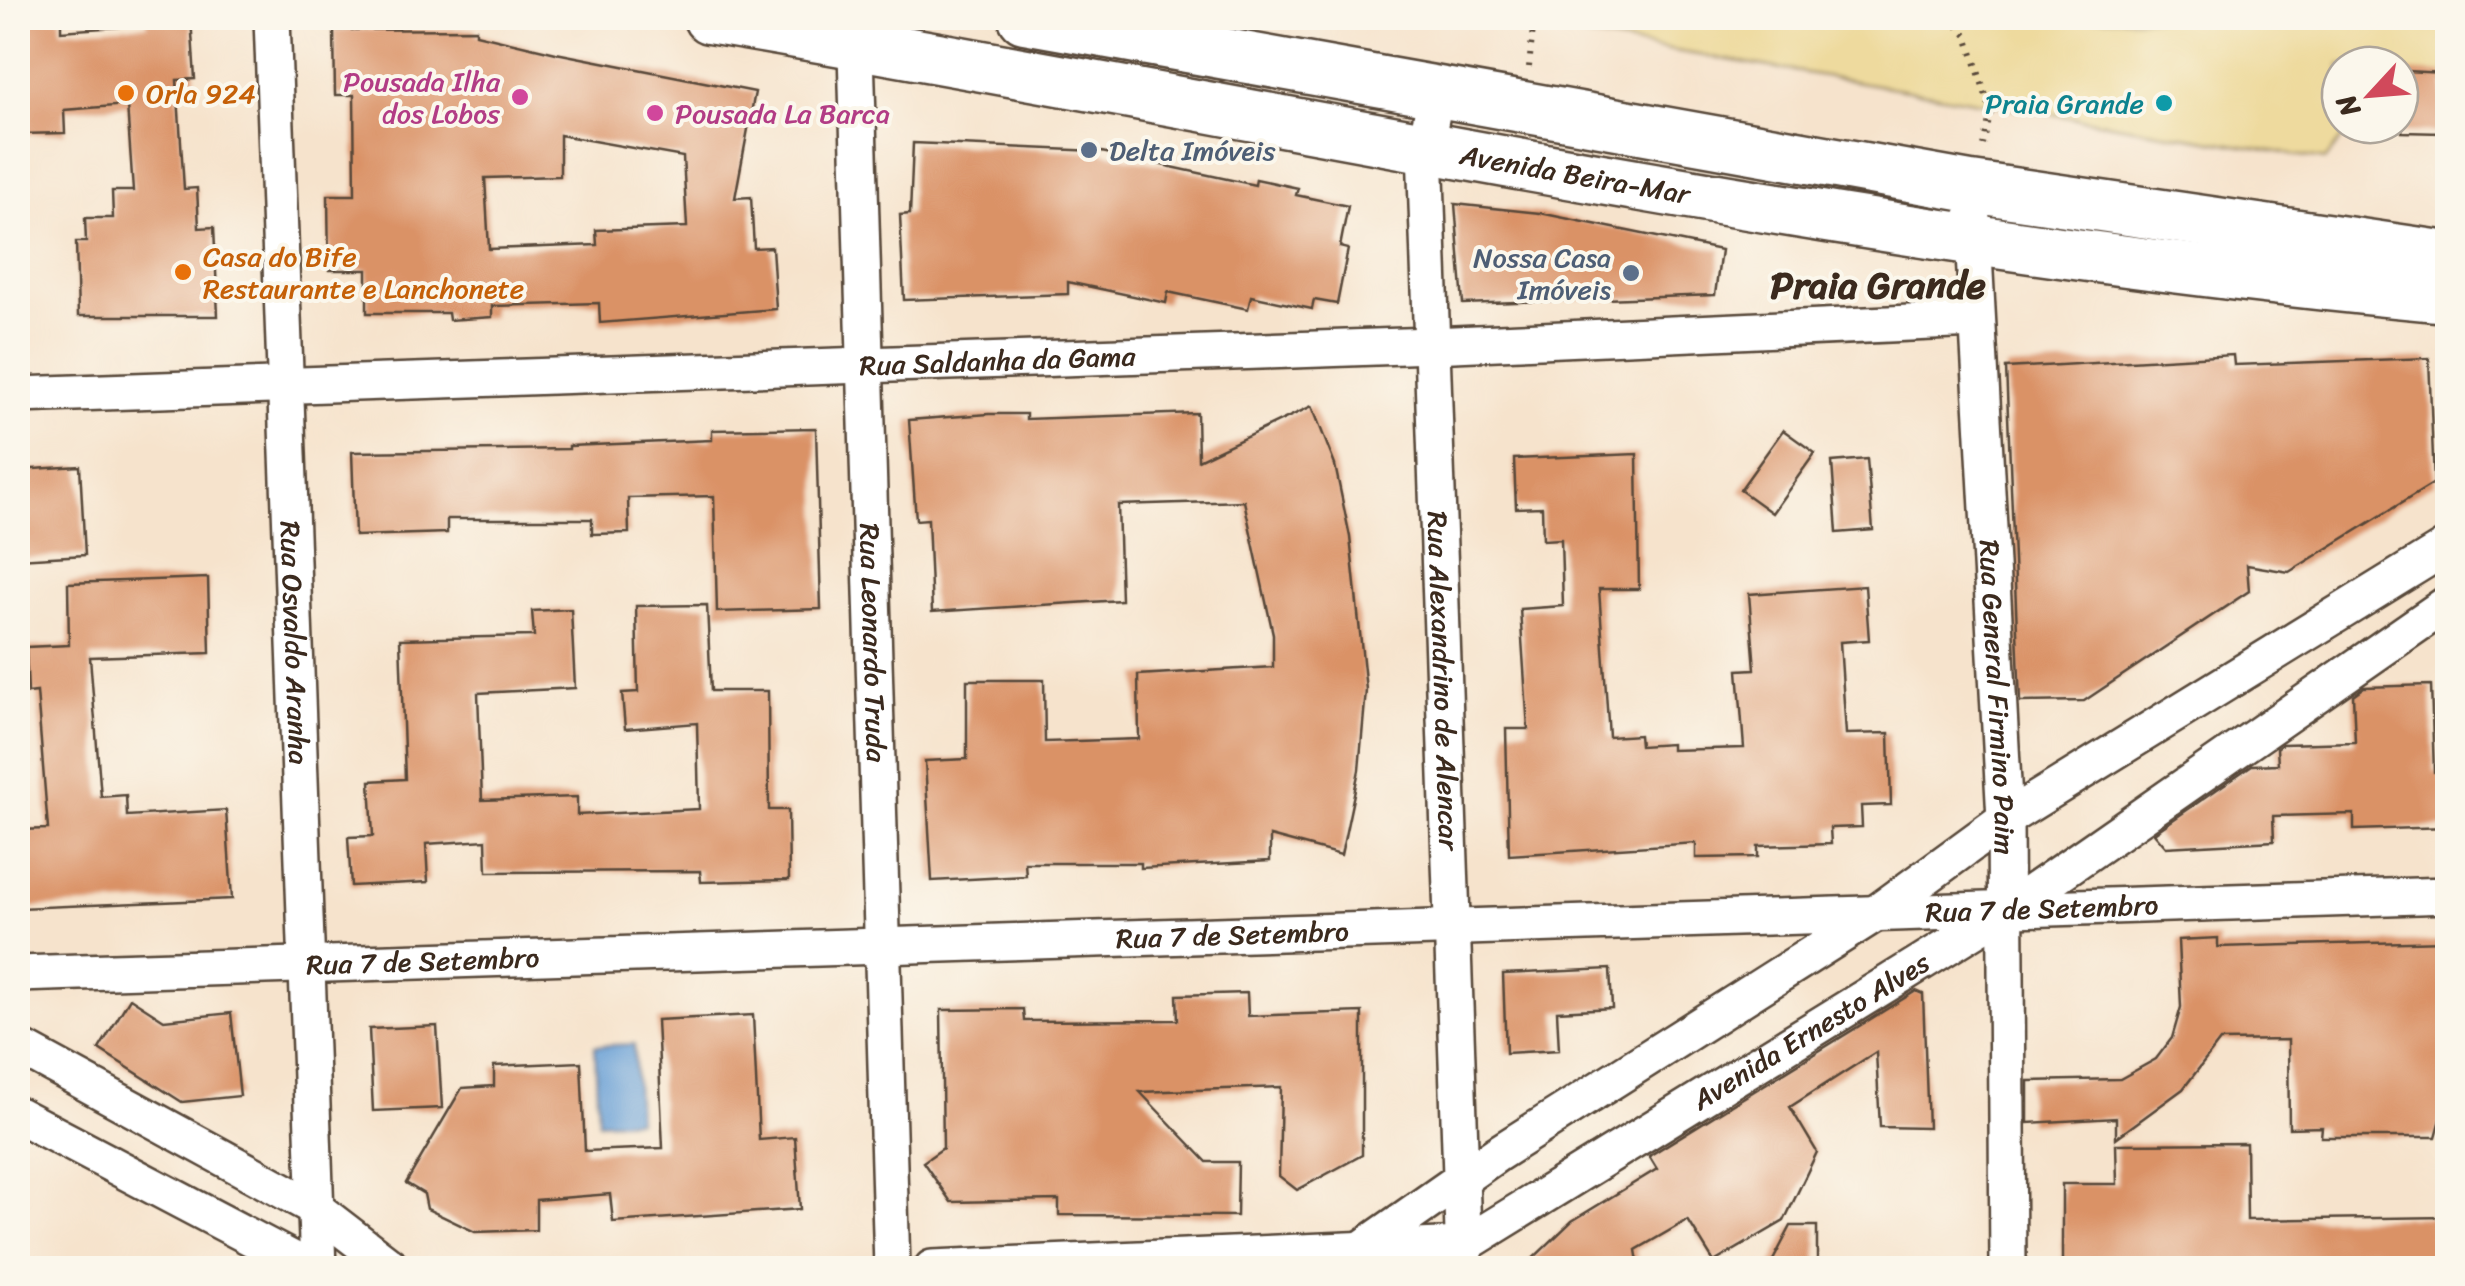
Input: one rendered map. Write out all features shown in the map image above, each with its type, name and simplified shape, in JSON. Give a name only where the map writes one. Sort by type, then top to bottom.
[{"type":"street","name":"Rua Osvaldo Aranha","points":[[272,18],[318,1268]]},
{"type":"street","name":"Avenida Beira-Mar","points":[[709,18],[856,30],[1425,148],[1972,241],[2298,285],[2448,298]]},
{"type":"street","name":"Avenida Beira-Mar","points":[[1024,18],[1971,187],[2448,257]]},
{"type":"street","name":"Rua Leonardo Truda","points":[[856,30],[892,1268]]},
{"type":"street","name":"Rua Alexandrino de Alencar","points":[[1436,94],[1425,148],[1464,1257]]},
{"type":"street","name":"Rua General Firmino Paim","points":[[1971,187],[2005,819],[2008,1268]]},
{"type":"street","name":"Rua Saldanha da Gama","points":[[18,395],[1432,345],[1976,320]]},
{"type":"street","points":[[1356,1252],[1462,1182],[1497,1154],[1874,914],[2005,819],[2448,546]]},
{"type":"street","name":"Avenida Ernesto Alves","points":[[1464,1257],[2008,909],[2448,603]]},
{"type":"street","name":"Rua 7 de Setembro","points":[[18,974],[2448,895]]},
{"type":"street","points":[[18,1046],[315,1208],[394,1268]]},
{"type":"street","points":[[18,1115],[308,1268]]},
{"type":"street","points":[[932,1268],[1356,1252],[1464,1257]]},
{"type":"path","points":[[1950,18],[1967,36],[1992,112],[1971,187]]},
{"type":"sand","name":"Praia Grande","points":[[1478,18],[2447,18],[2447,82],[2420,80],[2420,45],[2320,45],[2320,145],[2337,145],[2325,160]]},
{"type":"water","points":[[634,1044],[638,1120],[598,1122],[595,1046]]},
{"type":"building","points":[[18,18],[61,18],[61,31],[147,25],[147,18],[191,18],[195,79],[177,80],[184,189],[197,188],[199,228],[214,227],[218,316],[78,316],[76,242],[86,242],[85,218],[113,218],[112,191],[133,191],[127,105],[64,110],[65,133],[18,134]]},
{"type":"building","points":[[476,29],[476,34],[556,53],[755,92],[735,198],[751,197],[754,248],[772,247],[776,309],[600,323],[599,303],[492,306],[492,317],[449,320],[448,313],[367,313],[367,270],[329,270],[328,195],[355,195],[354,95],[335,95],[334,30]],"holes":[[[560,135],[683,157],[687,227],[596,230],[597,245],[489,249],[485,178],[560,176]]]},
{"type":"building","points":[[2420,72],[2444,73],[2442,133],[2420,132]]},
{"type":"building","points":[[913,143],[1097,151],[1255,185],[1256,179],[1298,188],[1296,195],[1348,206],[1340,247],[1348,249],[1337,304],[1314,300],[1312,309],[1251,296],[1248,309],[1168,292],[1166,303],[1068,282],[1068,294],[904,300],[900,215],[910,214]]},
{"type":"building","points":[[1455,204],[1540,213],[1721,250],[1715,295],[1463,304]]},
{"type":"building","points":[[2233,355],[2234,365],[2429,358],[2434,483],[2289,572],[2247,565],[2249,591],[2084,701],[2020,702],[2006,368]]},
{"type":"building","points":[[1312,406],[1335,465],[1350,537],[1366,690],[1359,770],[1341,855],[1270,836],[1270,861],[1141,868],[1141,863],[1025,863],[1026,876],[932,881],[925,761],[967,759],[967,680],[1044,680],[1045,742],[1139,739],[1138,675],[1273,667],[1273,634],[1244,501],[1118,505],[1121,600],[932,612],[928,519],[916,520],[909,420],[989,414],[1026,414],[1026,419],[1197,413],[1198,460]]},
{"type":"building","points":[[816,428],[821,609],[717,612],[714,496],[628,498],[629,533],[592,534],[592,519],[447,519],[447,533],[355,536],[352,452],[569,449],[712,440],[712,430]]},
{"type":"building","points":[[1783,430],[1815,453],[1772,513],[1740,490]]},
{"type":"building","points":[[1637,454],[1639,589],[1599,589],[1609,737],[1639,735],[1640,746],[1671,744],[1671,750],[1744,748],[1738,670],[1755,669],[1749,594],[1865,586],[1869,640],[1840,642],[1846,734],[1889,733],[1891,805],[1861,806],[1862,827],[1830,828],[1831,844],[1758,846],[1758,857],[1696,858],[1696,843],[1509,855],[1506,729],[1528,729],[1520,609],[1563,606],[1561,539],[1543,540],[1542,507],[1516,508],[1514,459]]},
{"type":"building","points":[[1867,459],[1873,530],[1837,533],[1832,462]]},
{"type":"building","points":[[80,466],[85,555],[18,559],[18,470]]},
{"type":"building","points":[[208,578],[210,653],[90,657],[101,797],[126,795],[127,816],[226,810],[232,899],[20,908],[18,830],[48,829],[37,692],[28,693],[26,647],[69,645],[68,583]]},
{"type":"building","points":[[707,605],[711,691],[768,691],[769,810],[788,810],[789,880],[701,882],[700,871],[487,872],[486,840],[426,844],[428,882],[351,886],[348,837],[373,836],[370,781],[405,779],[400,639],[534,636],[532,611],[571,609],[575,688],[478,693],[482,800],[577,797],[577,815],[699,809],[697,723],[625,729],[622,693],[638,692],[636,606]]},
{"type":"building","points":[[2431,685],[2434,772],[2447,771],[2448,827],[2354,830],[2354,814],[2273,816],[2274,841],[2166,847],[2154,833],[2252,765],[2278,764],[2277,748],[2282,744],[2355,742],[2353,695],[2364,687]]},
{"type":"building","points":[[2218,938],[2218,947],[2445,941],[2448,1094],[2436,1137],[2321,1137],[2322,1127],[2289,1128],[2288,1040],[2220,1041],[2183,1089],[2116,1138],[2116,1118],[2028,1123],[2028,1081],[2120,1079],[2156,1059],[2172,1038],[2181,1007],[2178,940]]},
{"type":"building","points":[[1610,969],[1612,1008],[1557,1011],[1559,1050],[1506,1053],[1503,974]]},
{"type":"building","points":[[1916,991],[1923,994],[1928,1128],[1880,1127],[1876,1052],[1790,1107],[1817,1152],[1784,1221],[1714,1262],[1688,1220],[1636,1250],[1639,1268],[1523,1268],[1572,1221],[1657,1169],[1649,1156]]},
{"type":"building","points":[[1247,993],[1248,1016],[1362,1012],[1362,1155],[1297,1190],[1279,1176],[1281,1087],[1140,1092],[1207,1162],[1238,1162],[1237,1216],[1059,1215],[1059,1200],[951,1202],[923,1162],[943,1148],[941,1010],[1023,1009],[1024,1021],[1178,1020],[1177,995]]},
{"type":"building","points":[[130,998],[164,1020],[231,1013],[240,1096],[182,1102],[99,1049]]},
{"type":"building","points":[[753,1015],[759,1140],[795,1137],[800,1209],[613,1222],[610,1194],[536,1200],[536,1230],[475,1232],[427,1209],[424,1194],[406,1183],[462,1088],[494,1086],[494,1066],[581,1062],[585,1151],[663,1148],[657,1020]]},
{"type":"building","points":[[437,1026],[442,1108],[373,1111],[369,1029]]},
{"type":"building","points":[[2246,1143],[2247,1220],[2448,1217],[2448,1268],[2062,1264],[2062,1184],[2117,1184],[2116,1144]]},
{"type":"building","points":[[1791,1226],[1817,1226],[1817,1268],[1769,1268]]},
{"type":"place","name":"Orla 924","points":[[126,93]]},
{"type":"place","name":"Pousada Ilha dos Lobos","points":[[520,97]]},
{"type":"place","name":"Praia Grande","points":[[2164,103]]},
{"type":"place","name":"Pousada La Barca","points":[[655,113]]},
{"type":"place","name":"Delta Imóveis","points":[[1089,150]]},
{"type":"place","name":"Casa do Bife Restaurante e Lanchonete","points":[[183,272]]},
{"type":"place","name":"Nossa Casa Imóveis","points":[[1631,273]]},
{"type":"district","name":"Praia Grande","points":[[1878,285]]}]
